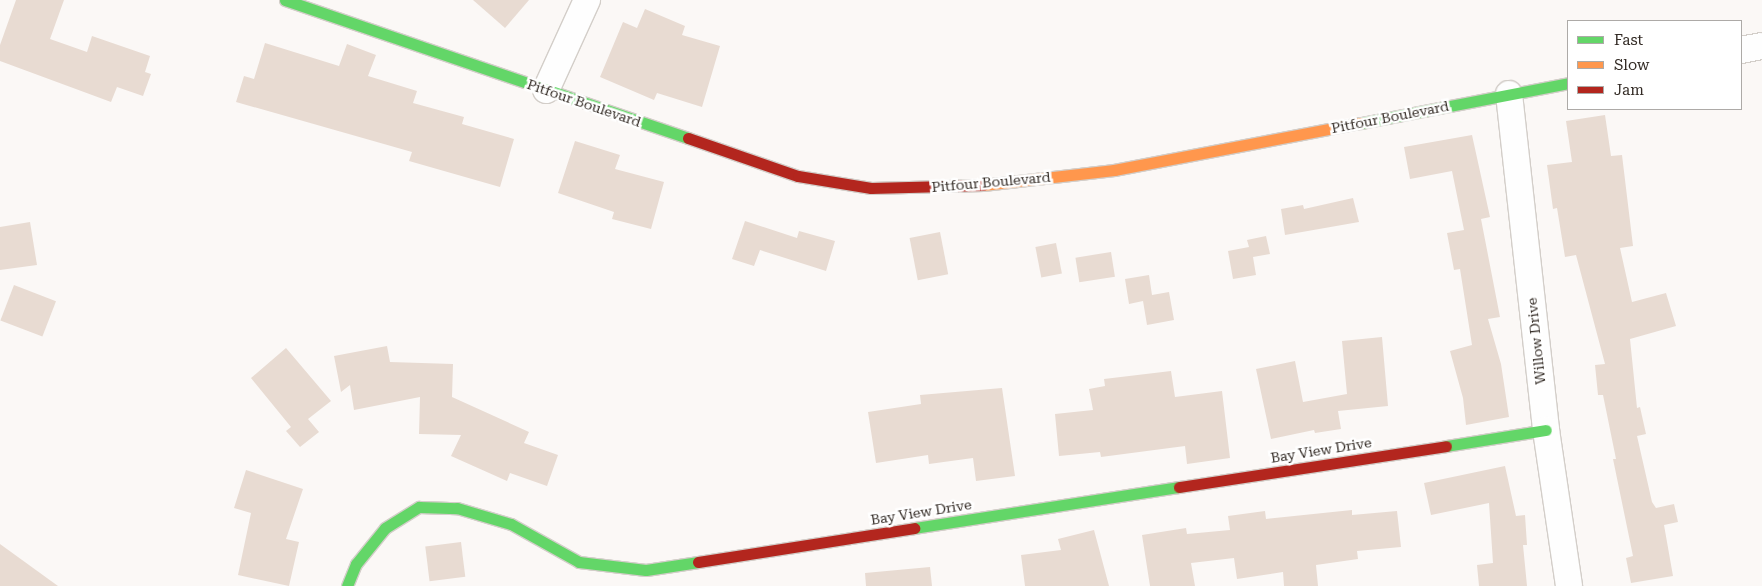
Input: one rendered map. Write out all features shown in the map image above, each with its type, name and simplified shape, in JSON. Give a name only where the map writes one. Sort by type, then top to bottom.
[{"type":"street","name":"Pitfour Boulevard","points":[[286,0],[798,176],[872,188],[961,188],[1114,170],[1567,83]]},
{"type":"street","points":[[546,90],[587,0]]},
{"type":"street","points":[[1742,50],[1762,46]]},
{"type":"street","name":"Willow Drive","points":[[1509,94],[1546,430],[1569,586]]},
{"type":"street","name":"Bay View Drive","points":[[347,586],[356,564],[385,528],[419,507],[456,508],[510,524],[579,562],[646,570],[1546,430]]},
{"type":"building","points":[[16,0],[64,0],[50,39],[87,52],[92,36],[150,56],[145,72],[151,74],[143,96],[117,87],[111,102],[0,61],[0,45]]},
{"type":"building","points":[[473,0],[529,0],[505,28]]},
{"type":"building","points":[[645,9],[685,26],[682,35],[720,46],[702,107],[657,93],[654,100],[600,77],[623,22],[637,28]]},
{"type":"building","points":[[265,43],[339,66],[347,44],[376,55],[368,76],[417,91],[413,103],[464,117],[462,124],[514,139],[500,187],[409,161],[412,152],[236,102],[244,76],[254,79]]},
{"type":"building","points":[[1605,115],[1611,156],[1622,155],[1633,246],[1620,248],[1632,302],[1666,293],[1676,326],[1630,339],[1637,408],[1640,407],[1646,434],[1637,436],[1652,502],[1656,508],[1674,504],[1678,522],[1664,525],[1673,576],[1631,583],[1626,558],[1633,556],[1613,459],[1616,459],[1603,395],[1598,395],[1595,365],[1605,364],[1576,255],[1565,257],[1557,208],[1553,209],[1547,165],[1572,162],[1566,121]]},
{"type":"building","points":[[1472,135],[1490,217],[1481,219],[1500,317],[1488,319],[1501,364],[1509,417],[1466,425],[1463,398],[1450,351],[1472,345],[1460,269],[1454,270],[1447,233],[1464,230],[1452,171],[1410,179],[1404,147]]},
{"type":"building","points":[[575,141],[620,155],[615,169],[664,182],[651,229],[612,219],[614,212],[558,193]]},
{"type":"building","points":[[1353,198],[1359,222],[1285,235],[1281,209],[1303,205],[1304,209]]},
{"type":"building","points":[[745,221],[797,238],[799,231],[835,241],[826,271],[760,250],[754,266],[732,259]]},
{"type":"building","points":[[30,222],[37,265],[0,270],[0,227]]},
{"type":"building","points":[[940,232],[948,274],[918,280],[910,238]]},
{"type":"building","points":[[1266,236],[1270,254],[1253,257],[1256,275],[1233,279],[1228,251],[1249,247],[1247,240]]},
{"type":"building","points":[[1056,243],[1062,273],[1041,277],[1035,247]]},
{"type":"building","points":[[1111,252],[1115,277],[1079,282],[1075,258]]},
{"type":"building","points":[[1149,275],[1152,295],[1169,292],[1174,320],[1147,325],[1143,301],[1129,304],[1125,279]]},
{"type":"building","points":[[14,285],[56,301],[42,337],[0,320]]},
{"type":"building","points":[[1382,337],[1388,406],[1338,411],[1341,429],[1315,433],[1314,430],[1271,439],[1256,369],[1295,361],[1303,402],[1347,394],[1342,341]]},
{"type":"building","points":[[387,346],[390,362],[453,364],[452,397],[529,432],[524,443],[558,455],[547,486],[510,473],[507,481],[451,456],[461,435],[419,434],[420,397],[354,410],[350,385],[341,392],[334,356]]},
{"type":"building","points":[[286,348],[331,401],[308,419],[319,432],[300,447],[286,431],[291,427],[251,378]]},
{"type":"building","points":[[1171,371],[1175,397],[1222,391],[1230,458],[1187,464],[1185,446],[1101,457],[1100,452],[1059,456],[1055,414],[1093,410],[1089,389],[1105,386],[1104,379]]},
{"type":"building","points":[[1002,388],[1015,476],[976,481],[973,458],[929,464],[928,455],[876,463],[868,412],[921,404],[920,395]]},
{"type":"building","points":[[1505,466],[1516,516],[1525,515],[1527,545],[1523,545],[1527,586],[1479,586],[1477,565],[1493,563],[1489,503],[1431,515],[1424,483]]},
{"type":"building","points":[[246,470],[303,489],[286,539],[299,542],[289,586],[238,575],[251,513],[234,508]]},
{"type":"building","points":[[1352,510],[1352,515],[1397,511],[1401,547],[1357,551],[1358,559],[1316,565],[1318,586],[1284,586],[1283,572],[1237,579],[1234,558],[1191,563],[1195,586],[1150,586],[1142,535],[1186,528],[1187,534],[1230,530],[1228,516],[1265,511],[1266,519]]},
{"type":"building","points":[[1094,530],[1109,586],[1025,586],[1021,555],[1061,550],[1058,539]]},
{"type":"building","points":[[461,542],[465,577],[430,581],[425,546]]},
{"type":"building","points":[[0,544],[58,586],[0,586]]},
{"type":"building","points":[[930,567],[932,586],[866,586],[865,573]]},
{"type":"traffic: fast","points":[[285,0],[688,138]]},
{"type":"traffic: fast","points":[[1361,123],[1567,83]]},
{"type":"traffic: fast","points":[[1446,446],[1546,430]]},
{"type":"traffic: fast","points":[[914,528],[1179,487]]},
{"type":"traffic: fast","points":[[347,586],[356,564],[385,528],[419,507],[457,508],[511,524],[579,562],[646,570],[698,562]]},
{"type":"traffic: slow","points":[[983,185],[1114,170],[1361,123]]},
{"type":"traffic: jam","points":[[688,138],[798,176],[871,188],[983,185]]},
{"type":"traffic: jam","points":[[1179,487],[1446,446]]},
{"type":"traffic: jam","points":[[698,562],[914,528]]}]
